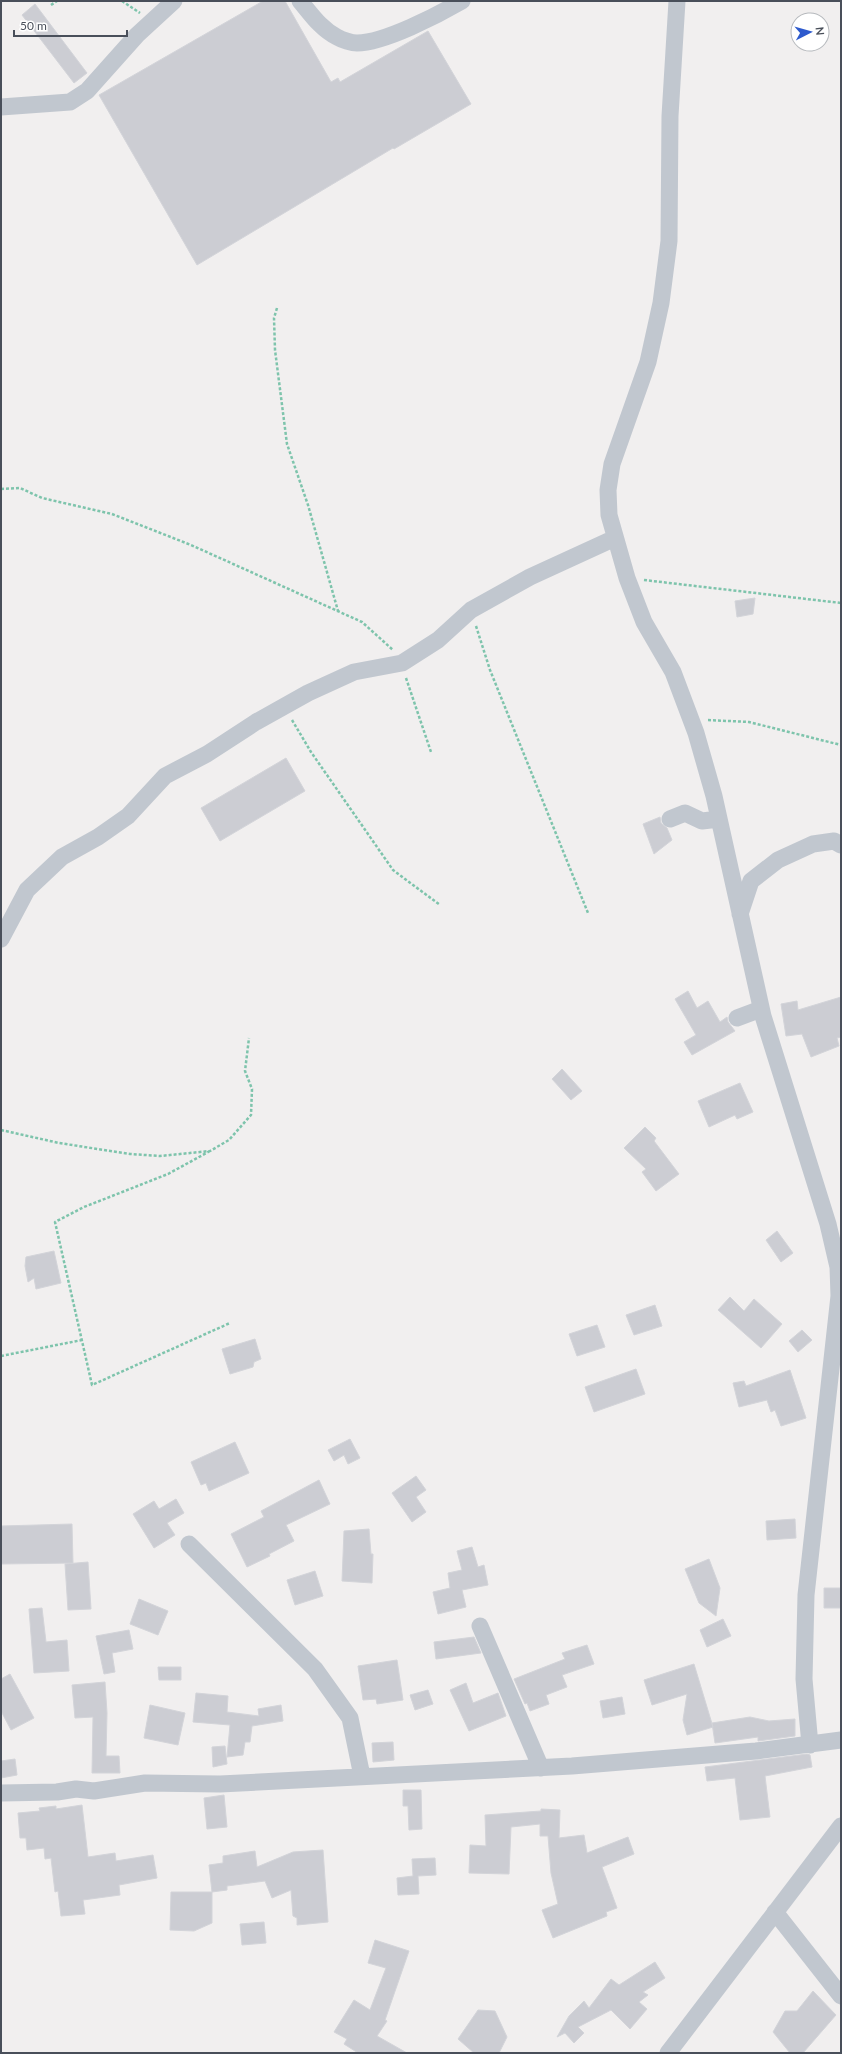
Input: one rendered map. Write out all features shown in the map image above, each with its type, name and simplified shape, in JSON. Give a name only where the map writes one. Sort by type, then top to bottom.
[{"type":"street","points":[[1,107],[70,102],[87,91],[137,35],[174,1]]},
{"type":"street","points":[[300,1],[320,26],[337,38],[357,43],[377,40],[435,16],[462,1]]},
{"type":"street","points":[[677,1],[670,116],[669,241],[661,303],[648,362],[612,464],[608,490],[609,515],[627,578],[644,622],[672,672],[696,733],[719,819],[761,1009],[797,1131],[828,1224],[838,1267],[839,1296],[837,1344],[806,1595],[804,1679],[810,1744]]},
{"type":"street","points":[[1,939],[27,890],[62,856],[98,837],[128,816],[165,776],[207,754],[256,722],[284,706],[354,672],[402,663],[438,640],[471,610],[530,577],[615,538]]},
{"type":"street","points":[[670,819],[685,813],[702,821],[719,819]]},
{"type":"street","points":[[740,914],[751,881],[778,860],[813,844],[834,841],[841,845]]},
{"type":"street","points":[[737,1018],[761,1009]]},
{"type":"street","points":[[189,1544],[315,1669],[350,1718],[362,1776]]},
{"type":"street","points":[[480,1626],[541,1768]]},
{"type":"street","points":[[1,1793],[57,1792],[76,1789],[94,1792],[145,1783],[220,1784],[541,1768],[756,1751],[841,1740]]},
{"type":"street","points":[[668,2053],[841,1826]]},
{"type":"street","points":[[775,1912],[841,1996]]},
{"type":"path","points":[[51,5],[57,1]]},
{"type":"path","points":[[277,308],[274,318],[274,350],[287,444],[308,505],[338,611]]},
{"type":"path","points":[[1,489],[20,488],[42,498],[112,514],[191,545],[362,622],[391,646],[402,663],[431,752]]},
{"type":"path","points":[[627,578],[841,603]]},
{"type":"path","points":[[471,610],[490,670],[588,913]]},
{"type":"path","points":[[284,706],[311,752],[393,870],[440,905]]},
{"type":"path","points":[[696,733],[705,720],[749,722],[841,745]]},
{"type":"path","points":[[230,1323],[92,1385],[55,1222],[84,1207],[168,1174],[229,1140],[251,1115],[252,1089],[245,1071],[249,1038]]},
{"type":"path","points":[[1,1130],[59,1143],[130,1154],[160,1156],[210,1151]]},
{"type":"path","points":[[1,1356],[82,1340]]},
{"type":"building","points":[[263,1],[285,1],[331,82],[338,78],[340,82],[428,31],[471,104],[394,149],[393,148],[197,265],[99,95]]},
{"type":"building","points":[[35,4],[87,73],[74,83],[22,15]]},
{"type":"building","points":[[755,598],[753,614],[737,617],[735,601]]},
{"type":"building","points":[[286,758],[305,791],[220,841],[201,808]]},
{"type":"building","points":[[660,817],[661,823],[667,828],[672,840],[654,854],[643,824]]},
{"type":"building","points":[[688,991],[697,1008],[708,1001],[720,1022],[727,1017],[728,1022],[735,1031],[692,1055],[684,1042],[696,1035],[675,999]]},
{"type":"building","points":[[841,997],[841,1037],[837,1038],[839,1046],[811,1057],[802,1034],[786,1036],[781,1004],[797,1001],[798,1010]]},
{"type":"building","points":[[562,1069],[582,1091],[571,1100],[552,1079]]},
{"type":"building","points":[[740,1083],[753,1112],[737,1119],[735,1115],[709,1127],[698,1101]]},
{"type":"building","points":[[645,1127],[656,1138],[654,1141],[679,1174],[656,1191],[642,1172],[646,1169],[624,1148]]},
{"type":"building","points":[[777,1231],[793,1253],[781,1262],[766,1240]]},
{"type":"building","points":[[54,1251],[61,1283],[36,1289],[34,1278],[28,1282],[25,1266],[26,1257]]},
{"type":"building","points":[[730,1297],[744,1311],[754,1299],[782,1324],[761,1348],[718,1310]]},
{"type":"building","points":[[655,1305],[662,1326],[634,1335],[626,1315]]},
{"type":"building","points":[[597,1325],[605,1347],[577,1356],[569,1334]]},
{"type":"building","points":[[802,1330],[812,1340],[798,1352],[789,1341]]},
{"type":"building","points":[[255,1339],[261,1359],[254,1362],[253,1367],[230,1374],[222,1349]]},
{"type":"building","points":[[636,1369],[645,1394],[594,1412],[585,1387]]},
{"type":"building","points":[[790,1370],[806,1418],[781,1426],[775,1410],[771,1412],[767,1400],[739,1407],[733,1383],[744,1381],[746,1386]]},
{"type":"building","points":[[350,1439],[360,1458],[348,1464],[344,1455],[334,1461],[328,1450]]},
{"type":"building","points":[[235,1442],[249,1473],[209,1491],[206,1483],[201,1485],[191,1462]]},
{"type":"building","points":[[416,1476],[426,1490],[416,1497],[426,1512],[412,1522],[392,1493]]},
{"type":"building","points":[[319,1480],[330,1504],[286,1525],[294,1541],[269,1554],[270,1556],[247,1567],[231,1534],[264,1517],[261,1511]]},
{"type":"building","points":[[176,1499],[184,1513],[167,1523],[175,1535],[154,1548],[133,1514],[154,1501],[159,1509]]},
{"type":"building","points":[[795,1519],[796,1538],[767,1540],[766,1521]]},
{"type":"building","points":[[72,1524],[73,1563],[1,1564],[1,1526]]},
{"type":"building","points":[[369,1529],[371,1554],[373,1554],[372,1583],[342,1581],[344,1531]]},
{"type":"building","points":[[472,1547],[478,1567],[484,1565],[488,1585],[462,1590],[466,1607],[438,1614],[433,1592],[450,1588],[448,1573],[462,1570],[457,1551]]},
{"type":"building","points":[[709,1559],[720,1588],[716,1616],[699,1603],[685,1569]]},
{"type":"building","points":[[88,1562],[91,1609],[68,1610],[65,1564]]},
{"type":"building","points":[[315,1571],[323,1596],[295,1605],[287,1580]]},
{"type":"building","points":[[824,1588],[841,1588],[841,1608],[824,1608]]},
{"type":"building","points":[[139,1599],[168,1611],[158,1635],[130,1624]]},
{"type":"building","points":[[42,1608],[46,1642],[67,1640],[69,1671],[34,1673],[29,1609]]},
{"type":"building","points":[[723,1619],[731,1636],[707,1647],[700,1630]]},
{"type":"building","points":[[129,1630],[133,1649],[112,1653],[115,1672],[104,1674],[96,1636]]},
{"type":"building","points":[[474,1637],[481,1653],[436,1659],[434,1642]]},
{"type":"building","points":[[587,1645],[594,1664],[562,1675],[567,1687],[546,1695],[549,1704],[530,1711],[527,1703],[525,1704],[514,1679],[565,1659],[562,1653]]},
{"type":"building","points":[[397,1660],[403,1700],[377,1704],[376,1699],[363,1700],[358,1666]]},
{"type":"building","points":[[694,1664],[713,1727],[687,1735],[683,1720],[687,1694],[652,1705],[644,1680]]},
{"type":"building","points":[[158,1667],[181,1667],[181,1680],[159,1680]]},
{"type":"building","points":[[10,1674],[34,1718],[11,1730],[1,1711],[1,1679]]},
{"type":"building","points":[[105,1682],[107,1713],[106,1756],[119,1756],[120,1773],[92,1773],[93,1717],[75,1718],[72,1685]]},
{"type":"building","points":[[466,1683],[473,1703],[498,1693],[506,1716],[469,1731],[450,1690]]},
{"type":"building","points":[[428,1690],[433,1704],[415,1710],[410,1695]]},
{"type":"building","points":[[196,1693],[228,1696],[227,1712],[259,1716],[258,1709],[281,1705],[283,1721],[252,1726],[250,1742],[245,1742],[243,1755],[227,1757],[230,1725],[193,1722]]},
{"type":"building","points":[[622,1697],[625,1714],[603,1718],[600,1701]]},
{"type":"building","points":[[150,1705],[185,1713],[178,1745],[144,1738]]},
{"type":"building","points":[[750,1717],[769,1721],[795,1719],[795,1736],[758,1741],[758,1737],[715,1743],[712,1723]]},
{"type":"building","points":[[393,1742],[394,1760],[373,1762],[372,1743]]},
{"type":"building","points":[[225,1746],[227,1764],[213,1767],[212,1747]]},
{"type":"building","points":[[807,1754],[810,1755],[812,1767],[765,1776],[770,1817],[740,1820],[735,1778],[707,1781],[705,1767]]},
{"type":"building","points":[[15,1759],[17,1775],[1,1778],[1,1761]]},
{"type":"building","points":[[403,1790],[421,1790],[422,1829],[409,1830],[408,1806],[403,1806]]},
{"type":"building","points":[[224,1795],[227,1827],[207,1829],[204,1798]]},
{"type":"building","points":[[82,1805],[88,1857],[115,1853],[116,1861],[153,1855],[157,1878],[119,1885],[120,1895],[83,1900],[85,1914],[61,1916],[58,1891],[55,1892],[51,1858],[45,1859],[44,1848],[27,1850],[26,1838],[20,1838],[18,1813],[40,1811],[39,1808],[56,1806],[56,1809]]},
{"type":"building","points":[[541,1809],[560,1810],[559,1838],[584,1835],[587,1853],[628,1837],[634,1854],[602,1867],[617,1908],[606,1912],[607,1916],[553,1938],[542,1910],[558,1904],[551,1873],[548,1836],[540,1836],[540,1824],[511,1827],[509,1874],[469,1873],[470,1845],[486,1846],[485,1815],[541,1811]]},
{"type":"building","points":[[323,1850],[328,1922],[297,1925],[297,1918],[293,1916],[291,1890],[272,1898],[265,1881],[227,1886],[227,1890],[212,1892],[209,1865],[223,1863],[223,1856],[255,1851],[257,1867],[293,1852]]},
{"type":"building","points":[[435,1858],[436,1875],[418,1876],[419,1894],[398,1895],[397,1878],[413,1876],[412,1859]]},
{"type":"building","points":[[171,1892],[212,1892],[212,1923],[194,1931],[170,1930]]},
{"type":"building","points":[[264,1922],[266,1943],[242,1945],[240,1924]]},
{"type":"building","points":[[375,1940],[409,1951],[385,2020],[387,2021],[377,2036],[407,2053],[358,2053],[344,2044],[347,2039],[334,2032],[354,2000],[370,2010],[386,1968],[368,1963]]},
{"type":"building","points":[[655,1962],[665,1978],[643,1992],[648,1995],[639,2002],[647,2009],[630,2029],[611,2010],[578,2027],[584,2033],[574,2043],[565,2033],[557,2037],[569,2016],[584,2001],[589,2008],[611,1979],[619,1985]]},
{"type":"building","points":[[813,1991],[836,2015],[803,2053],[790,2053],[773,2032],[785,2011],[797,2011]]},
{"type":"building","points":[[478,2010],[495,2011],[507,2037],[499,2053],[474,2053],[458,2039]]}]
